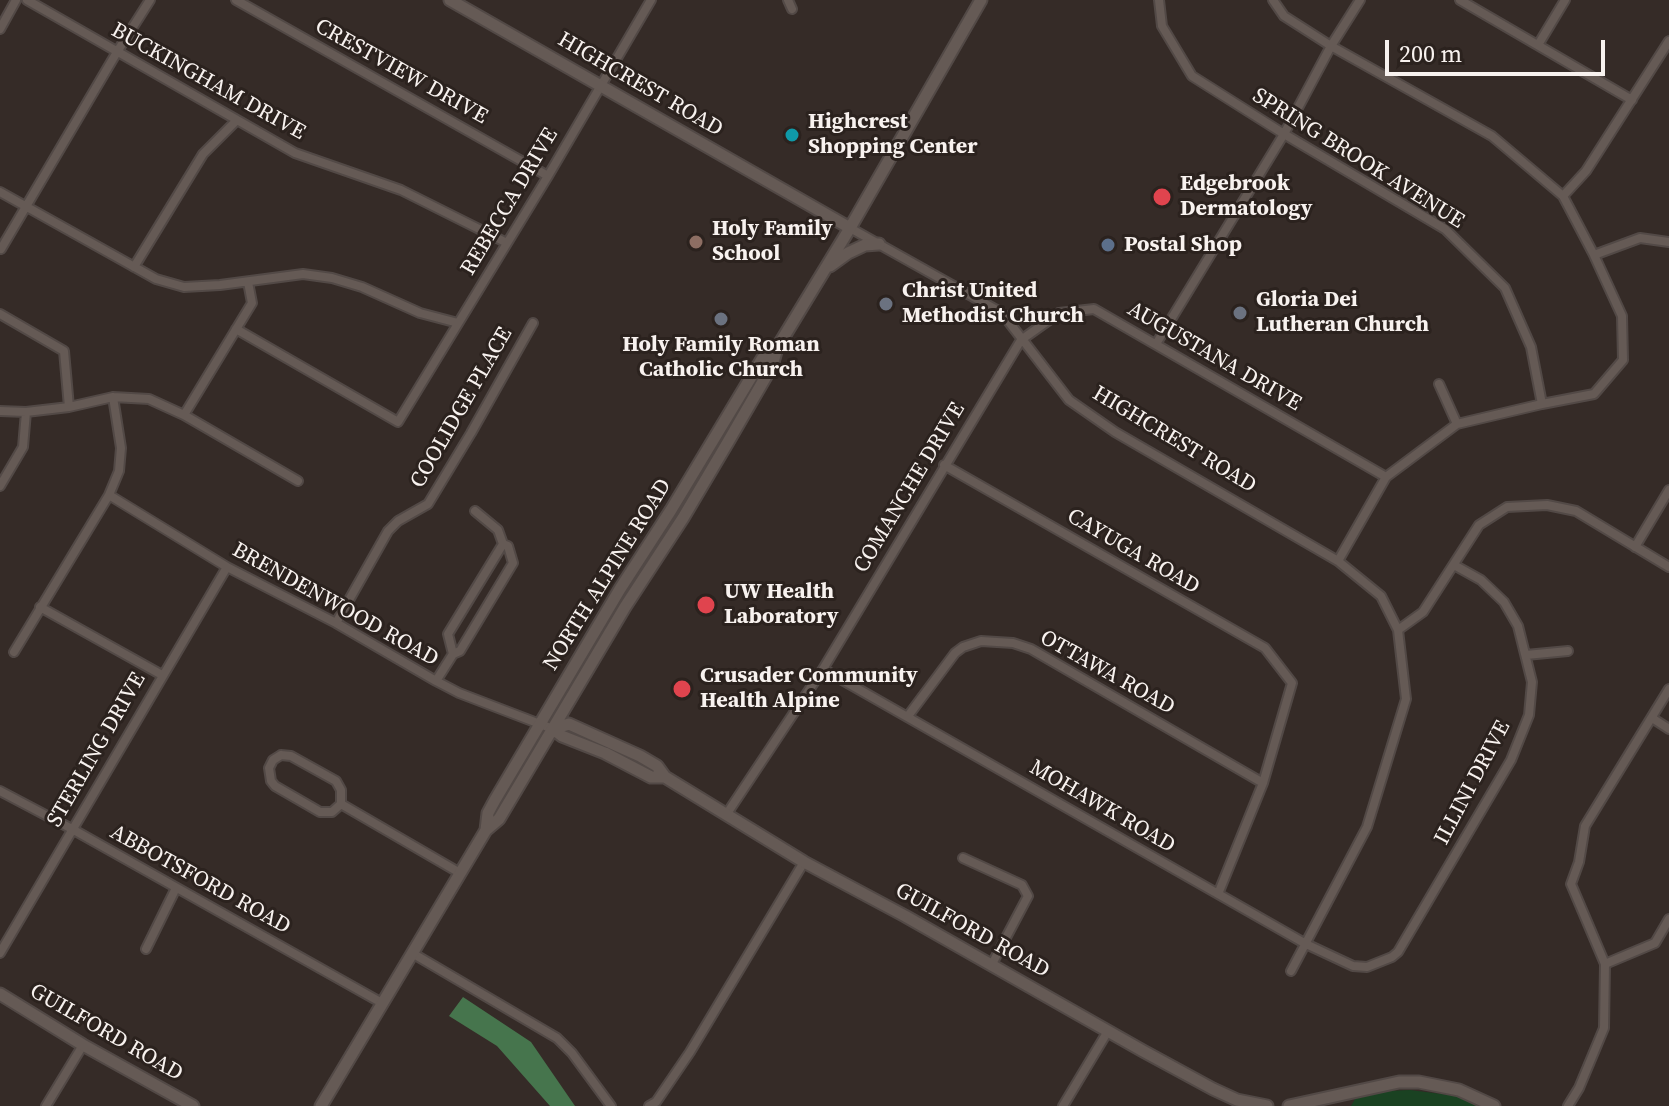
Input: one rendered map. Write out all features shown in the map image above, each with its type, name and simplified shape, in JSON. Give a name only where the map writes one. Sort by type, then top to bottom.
[{"type":"main road","name":"HIGHCREST ROAD","points":[[450,0],[850,228]]},
{"type":"main road","name":"NORTH ALPINE ROAD","points":[[321,1106],[486,830],[499,819],[625,607],[723,452],[772,366],[777,348],[981,0]]},
{"type":"main road","points":[[824,271],[848,253],[879,244]]},
{"type":"main road","name":"NORTH ALPINE ROAD","points":[[486,830],[488,813],[620,589],[762,359],[777,348]]},
{"type":"main road","name":"GUILFORD ROAD","points":[[553,729],[651,777],[665,777],[804,862],[1213,1089],[1237,1100],[1267,1106]]},
{"type":"main road","name":"GUILFORD ROAD","points":[[0,994],[83,1045],[193,1106]]},
{"type":"main road","points":[[1289,1106],[1399,1082],[1419,1082],[1459,1090],[1494,1106]]},
{"type":"street","points":[[0,29],[16,0]]},
{"type":"street","name":"BUCKINGHAM DRIVE","points":[[27,0],[295,153],[401,190],[507,243]]},
{"type":"street","points":[[1,249],[150,0]]},
{"type":"street","name":"CRESTVIEW DRIVE","points":[[236,0],[548,176]]},
{"type":"street","name":"REBECCA DRIVE","points":[[236,329],[398,422],[651,0]]},
{"type":"street","name":"SPRING BROOK AVENUE","points":[[1159,0],[1162,26],[1192,76],[1445,229],[1505,288],[1531,347],[1542,404]]},
{"type":"street","points":[[1273,0],[1284,16],[1331,46],[1492,136],[1563,196],[1622,316],[1623,360],[1594,394],[1457,424],[1386,477],[1338,561]]},
{"type":"street","points":[[1156,344],[1284,134],[1331,46],[1360,0]]},
{"type":"street","points":[[1460,0],[1632,100]]},
{"type":"street","points":[[1538,45],[1565,0]]},
{"type":"street","points":[[1563,196],[1586,171],[1669,41]]},
{"type":"street","points":[[134,267],[203,154],[237,120]]},
{"type":"street","points":[[0,192],[156,279],[184,287],[303,274],[332,278],[362,287],[420,313],[458,323]]},
{"type":"street","name":"HIGHCREST ROAD","points":[[850,228],[1002,313],[1069,400],[1103,424],[1338,561],[1381,596],[1398,630],[1406,699],[1367,827],[1291,971]]},
{"type":"street","points":[[1594,255],[1640,238],[1669,242]]},
{"type":"street","points":[[184,415],[252,303],[248,282]]},
{"type":"street","name":"AUGUSTANA DRIVE","points":[[1021,340],[1059,313],[1094,309],[1386,477]]},
{"type":"street","points":[[0,314],[64,351],[69,407]]},
{"type":"street","name":"COOLIDGE PLACE","points":[[336,623],[388,531],[398,521],[428,504],[533,323]]},
{"type":"street","name":"COMANCHE DRIVE","points":[[726,815],[823,669],[1021,340]]},
{"type":"street","points":[[1439,384],[1457,424]]},
{"type":"street","points":[[14,652],[109,495],[119,471],[121,448],[113,397]]},
{"type":"street","points":[[0,411],[26,412],[69,407],[113,397],[149,399],[184,415],[298,481]]},
{"type":"street","points":[[0,486],[23,447],[26,412]]},
{"type":"street","name":"CAYUGA ROAD","points":[[944,465],[1265,648],[1292,683],[1263,783]]},
{"type":"street","points":[[1635,547],[1669,490]]},
{"type":"street","name":"BRENDENWOOD ROAD","points":[[109,495],[227,567],[336,623],[436,681],[553,729]]},
{"type":"street","points":[[1398,630],[1423,612],[1479,525],[1507,507],[1547,505],[1576,511],[1669,567]]},
{"type":"street","points":[[436,681],[453,654],[460,651],[513,563],[508,546],[503,544],[498,530],[475,511]]},
{"type":"street","points":[[453,654],[448,634],[503,544]]},
{"type":"street","name":"ILLINI DRIVE","points":[[1367,967],[1398,952],[1511,760],[1529,715],[1532,682],[1518,626],[1504,602],[1481,580],[1454,565]]},
{"type":"street","name":"STERLING DRIVE","points":[[0,953],[227,567]]},
{"type":"street","points":[[40,607],[162,675]]},
{"type":"street","name":"OTTAWA ROAD","points":[[908,716],[955,653],[963,647],[981,641],[1013,643],[1031,649],[1263,783]]},
{"type":"street","points":[[1526,655],[1568,651]]},
{"type":"street","name":"MOHAWK ROAD","points":[[823,669],[1306,944],[1353,966],[1367,967]]},
{"type":"street","points":[[1568,1106],[1579,1088],[1604,1028],[1605,964],[1571,884],[1579,862],[1585,826],[1669,689]]},
{"type":"street","points":[[1652,718],[1669,729]]},
{"type":"street","points":[[281,755],[291,756],[336,781],[341,790],[341,804],[332,812],[320,812],[275,786],[268,773],[273,760],[281,755]]},
{"type":"street","points":[[1218,894],[1263,783]]},
{"type":"street","name":"ABBOTSFORD ROAD","points":[[0,791],[382,1003]]},
{"type":"street","points":[[341,804],[460,873]]},
{"type":"street","points":[[963,858],[1022,885],[1028,896],[992,964]]},
{"type":"street","points":[[649,1106],[656,1102],[690,1052],[804,862]]},
{"type":"street","points":[[146,949],[176,888]]},
{"type":"street","points":[[1605,964],[1655,943],[1669,919]]},
{"type":"street","points":[[412,953],[557,1038],[572,1053],[611,1106]]},
{"type":"street","points":[[1063,1106],[1108,1031]]},
{"type":"street","points":[[46,1106],[83,1045]]},
{"type":"green space","points":[[463,997],[531,1042],[575,1106],[550,1106],[497,1046],[449,1016]]},
{"type":"green space","points":[[1410,1090],[1457,1096],[1476,1106],[1351,1106],[1355,1099],[1387,1091]]},
{"type":"place","name":"Highcrest Shopping Center","points":[[792,135]]},
{"type":"place","name":"Edgebrook Dermatology","points":[[1162,197]]},
{"type":"place","name":"Holy Family School","points":[[696,242]]},
{"type":"place","name":"Postal Shop","points":[[1108,245]]},
{"type":"place","name":"Christ United Methodist Church","points":[[886,304]]},
{"type":"place","name":"Gloria Dei Lutheran Church","points":[[1240,313]]},
{"type":"place","name":"Holy Family Roman Catholic Church","points":[[721,319]]},
{"type":"place","name":"UW Health Laboratory","points":[[706,605]]},
{"type":"place","name":"Crusader Community Health Alpine","points":[[682,689]]}]
